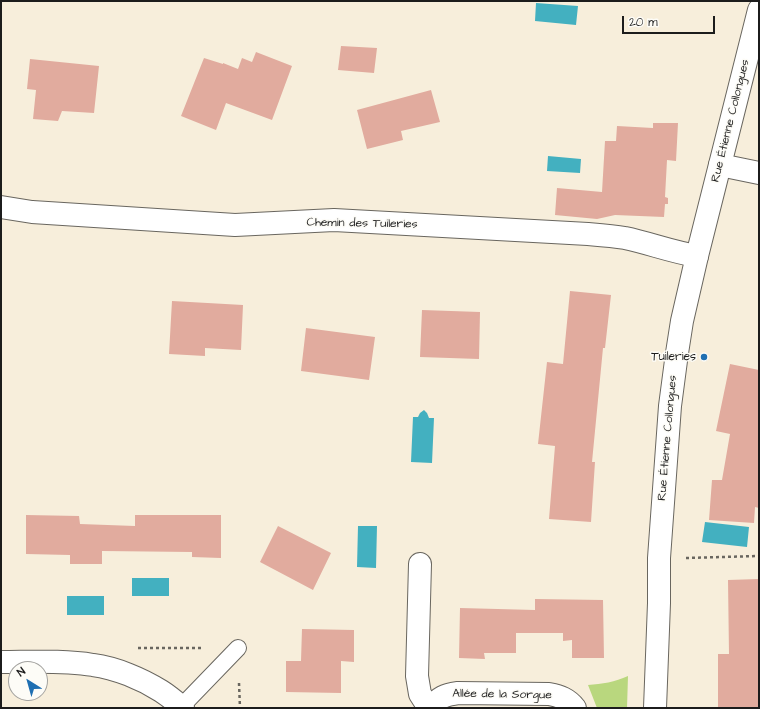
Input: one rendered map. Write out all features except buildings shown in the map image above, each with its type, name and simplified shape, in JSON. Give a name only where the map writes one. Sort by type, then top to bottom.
[{"type":"street","name":"Rue Étienne Collongues","points":[[656,708],[659,558],[670,406],[677,353],[682,321],[697,256],[759,10]]},
{"type":"street","points":[[720,165],[759,173]]},
{"type":"street","name":"Chemin des Tuileries","points":[[1,207],[32,212],[235,225],[334,220],[588,234],[624,238],[661,247],[681,254],[697,256]]},
{"type":"street","name":"Allée de la Sorgue","points":[[420,564],[417,676],[420,694],[430,708],[437,700],[447,694],[458,693],[549,694],[560,696],[570,702],[575,708]]},
{"type":"street","points":[[1,662],[68,663],[93,665],[113,669],[136,678],[161,691],[182,707]]},
{"type":"lane","points":[[182,707],[238,648]]},
{"type":"path","points":[[659,558],[759,556]]},
{"type":"path","points":[[138,648],[238,648],[240,708]]},
{"type":"green space","points":[[628,676],[627,708],[597,708],[588,685],[618,680]]},
{"type":"water","points":[[536,3],[578,6],[576,25],[535,21]]},
{"type":"water","points":[[548,156],[581,159],[580,173],[547,171]]},
{"type":"water","points":[[424,410],[429,418],[434,418],[432,463],[411,462],[413,417],[418,417]]},
{"type":"water","points":[[705,522],[749,527],[747,547],[702,542]]},
{"type":"water","points":[[358,526],[377,526],[376,568],[357,567]]},
{"type":"water","points":[[132,578],[169,578],[169,596],[132,596]]},
{"type":"water","points":[[67,596],[104,596],[104,615],[67,615]]},
{"type":"place","name":"Tuileries","points":[[704,357]]}]
